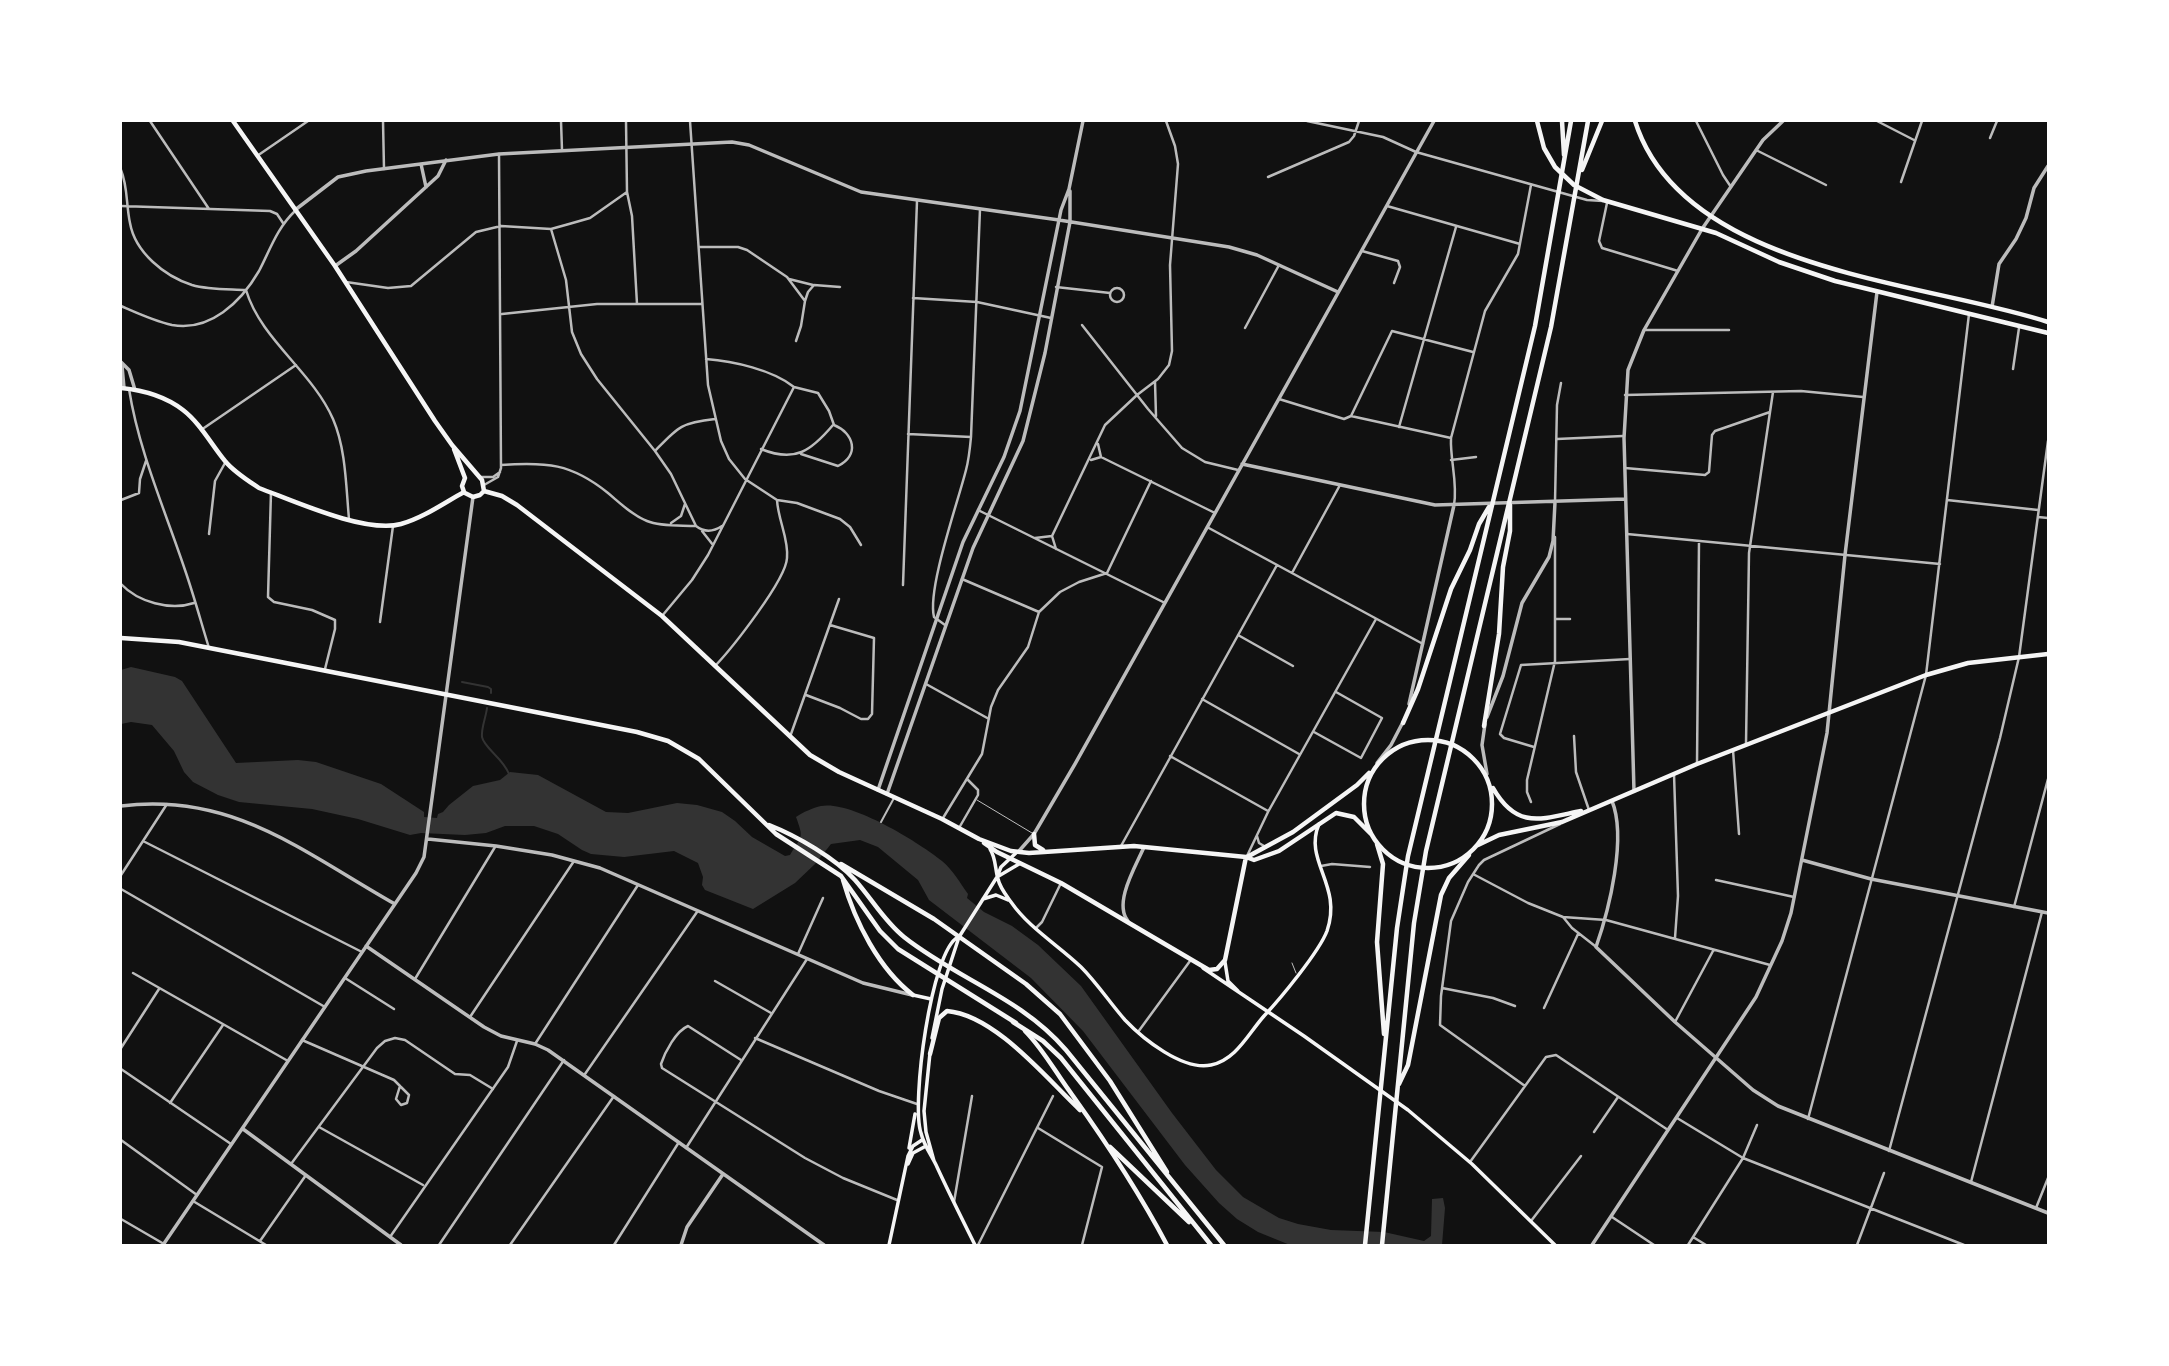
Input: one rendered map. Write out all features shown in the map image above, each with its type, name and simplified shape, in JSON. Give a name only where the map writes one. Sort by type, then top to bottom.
[{"type":"main road","points":[[233,121],[335,266],[452,445],[478,476],[484,488],[507,498],[662,616],[789,737],[828,766],[979,839],[1017,852],[1121,846],[1246,857],[1254,860],[1275,852],[1332,814],[1346,814],[1359,821],[1389,857],[1404,865],[1420,869],[1442,867],[1469,855]]},
{"type":"main road","points":[[1537,121],[1544,148],[1560,173],[1579,188],[1608,201],[1702,229],[1799,269],[1877,292],[2048,333]]},
{"type":"main road","points":[[1562,121],[1564,164]]},
{"type":"main road","points":[[1365,1245],[1403,883],[1410,843],[1535,326],[1571,121]]},
{"type":"main road","points":[[1484,726],[1499,634],[1510,499],[1553,317],[1588,121]]},
{"type":"main road","points":[[1579,177],[1602,121]]},
{"type":"main road","points":[[1635,121],[1643,141],[1659,166],[1681,191],[1711,216],[1757,241],[1831,268],[2048,322]]},
{"type":"main road","points":[[124,388],[172,403],[183,410],[225,461],[246,480],[271,492],[349,520],[377,526],[393,526],[414,519],[464,492]]},
{"type":"main road","points":[[452,445],[465,478],[464,492]]},
{"type":"main road","points":[[465,478],[478,476]]},
{"type":"main road","points":[[464,492],[473,497],[480,495],[484,488]]},
{"type":"main road","points":[[1403,723],[1418,689],[1451,589],[1479,524],[1493,500]]},
{"type":"main road","points":[[1382,1245],[1419,887],[1455,724],[1508,520]]},
{"type":"main road","points":[[121,638],[169,641],[209,648],[637,732],[664,740],[700,760],[776,834],[828,858],[908,903],[1026,984],[1060,1014],[1126,1107],[1175,1185]]},
{"type":"main road","points":[[1478,845],[1499,835],[1562,822],[1697,764],[1926,675],[1961,664],[2048,654]]},
{"type":"main road","points":[[1371,834],[1363,804],[1372,771],[1377,763],[1400,747],[1429,740],[1454,745],[1467,753],[1487,774],[1505,807],[1518,817],[1546,819],[1589,810]]},
{"type":"main road","points":[[1246,857],[1269,846],[1320,813],[1372,771]]},
{"type":"main road","points":[[1400,1078],[1408,1065],[1441,895],[1449,878],[1486,832],[1490,819],[1491,785]]},
{"type":"main road","points":[[989,848],[994,857],[1000,886],[1012,904],[1083,968],[1138,1032],[1183,1062],[1194,1066],[1208,1066],[1232,1056],[1323,939],[1329,922],[1330,894],[1314,846],[1320,822]]},
{"type":"main road","points":[[1034,834],[1035,845],[1048,851]]},
{"type":"main road","points":[[979,839],[989,848],[1025,864],[1128,921],[1240,993],[1389,1096],[1470,1162],[1555,1245]]},
{"type":"main road","points":[[793,841],[841,876],[885,937],[902,953],[1043,1041],[1061,1058],[1211,1245]]},
{"type":"main road","points":[[1377,844],[1383,863],[1377,964],[1385,1045]]},
{"type":"main road","points":[[925,1140],[923,1111],[934,1023],[942,989],[964,927],[1001,867],[1017,852]]},
{"type":"main road","points":[[1240,993],[1228,981],[1225,960],[1246,857]]},
{"type":"main road","points":[[828,858],[856,881],[898,932],[1024,1010],[1048,1030],[1224,1245]]},
{"type":"main road","points":[[997,877],[1013,866],[1025,864]]},
{"type":"main road","points":[[841,876],[846,893],[888,972],[913,995],[932,999]]},
{"type":"main road","points":[[980,902],[996,895],[1012,904]]},
{"type":"main road","points":[[889,1245],[917,1106],[932,999],[946,950],[951,942],[959,937]]},
{"type":"main road","points":[[1198,965],[1213,970],[1220,967],[1225,960]]},
{"type":"main road","points":[[930,1054],[940,1016],[947,1011],[954,1012],[1007,1040],[1033,1062],[1090,1120]]},
{"type":"main road","points":[[1013,1022],[1038,1046],[1110,1147],[1140,1194],[1167,1245]]},
{"type":"main road","points":[[917,1106],[925,1140],[976,1245]]},
{"type":"main road","points":[[908,1156],[912,1146],[925,1140]]},
{"type":"main road","points":[[904,1176],[912,1155],[928,1146]]},
{"type":"main road","points":[[1110,1147],[1200,1232]]},
{"type":"street","points":[[150,121],[209,209]]},
{"type":"street","points":[[257,156],[308,121]]},
{"type":"street","points":[[383,121],[384,169]]},
{"type":"street","points":[[561,121],[562,150]]},
{"type":"street","points":[[626,121],[627,192],[632,216],[637,304]]},
{"type":"street","points":[[690,121],[706,359],[715,419],[725,450],[734,467],[745,479],[777,500],[797,503],[840,519],[853,530],[861,545]]},
{"type":"street","points":[[878,790],[964,542],[1013,435],[1027,384],[1059,220],[1069,189],[1083,121]]},
{"type":"street","points":[[1056,549],[1052,536],[1105,425],[1155,382],[1169,365],[1172,351],[1169,293],[1178,164],[1166,121]]},
{"type":"street","points":[[1307,121],[1383,137],[1416,152],[1587,200],[1608,201],[1599,241],[1602,248],[1678,271]]},
{"type":"street","points":[[1269,177],[1349,142],[1359,121]]},
{"type":"street","points":[[1017,852],[1034,834],[1434,121]]},
{"type":"street","points":[[1696,121],[1731,187]]},
{"type":"street","points":[[1634,791],[1624,436],[1628,370],[1644,330],[1702,229],[1756,150],[1783,121]]},
{"type":"street","points":[[1877,121],[1914,140]]},
{"type":"street","points":[[1901,182],[1922,121]]},
{"type":"street","points":[[1990,138],[1997,121]]},
{"type":"street","points":[[121,306],[170,325],[195,325],[224,312],[246,290],[258,272],[282,223],[338,177],[446,160],[499,155],[732,142],[749,145],[861,192],[1059,220],[1248,252],[1338,292]]},
{"type":"street","points":[[1756,150],[1826,185]]},
{"type":"street","points":[[484,488],[496,479],[501,465],[499,155]]},
{"type":"street","points":[[335,266],[356,251],[438,176],[446,160]]},
{"type":"street","points":[[421,164],[426,187]]},
{"type":"street","points":[[1992,307],[1999,263],[2017,239],[2034,188],[2048,166]]},
{"type":"street","points":[[121,170],[126,183],[130,224],[136,241],[162,270],[191,285],[246,290]]},
{"type":"street","points":[[1377,763],[1403,723],[1409,704],[1456,493],[1451,438],[1485,311],[1513,265],[1520,244],[1531,185]]},
{"type":"street","points":[[887,794],[962,579],[987,517],[1023,441],[1032,411],[1070,222],[1069,189]]},
{"type":"street","points":[[344,281],[388,288],[411,286],[477,232],[501,226],[551,229],[590,218],[627,192]]},
{"type":"street","points":[[903,585],[917,201]]},
{"type":"street","points":[[121,206],[270,211],[277,214],[282,223]]},
{"type":"street","points":[[1387,206],[1520,244]]},
{"type":"street","points":[[946,626],[937,621],[932,611],[967,466],[971,438],[980,209]]},
{"type":"street","points":[[1399,427],[1456,227]]},
{"type":"street","points":[[551,229],[566,280],[572,332],[581,354],[597,379],[671,474],[696,526],[713,545]]},
{"type":"street","points":[[699,247],[738,247],[747,250],[794,281],[840,287]]},
{"type":"street","points":[[1362,251],[1398,261],[1400,267],[1394,283]]},
{"type":"street","points":[[1245,328],[1279,265]]},
{"type":"street","points":[[786,277],[805,301]]},
{"type":"street","points":[[796,341],[805,301],[814,285]]},
{"type":"street","points":[[1056,287],[1111,293]]},
{"type":"street","points":[[246,290],[259,318],[333,418],[341,449],[349,520]]},
{"type":"street","points":[[1592,1245],[1756,998],[1782,941],[1794,897],[1825,746],[1877,292]]},
{"type":"street","points":[[912,298],[977,302],[1051,318]]},
{"type":"street","points":[[502,314],[568,306],[702,304]]},
{"type":"street","points":[[1808,1119],[1926,675],[1969,313]]},
{"type":"street","points":[[1082,325],[1182,448],[1196,458],[1238,470]]},
{"type":"street","points":[[2013,369],[2020,325]]},
{"type":"street","points":[[1351,416],[1391,332],[1395,330],[1423,341],[1474,352]]},
{"type":"street","points":[[1644,330],[1729,330]]},
{"type":"street","points":[[706,359],[726,361],[782,377],[794,387],[818,393],[826,404],[834,425],[843,430],[850,439],[851,453],[849,460],[834,466],[801,454],[773,454],[761,449]]},
{"type":"street","points":[[121,363],[124,388],[209,648]]},
{"type":"street","points":[[121,363],[128,370],[135,390]]},
{"type":"street","points":[[201,430],[296,365]]},
{"type":"street","points":[[1155,382],[1156,416]]},
{"type":"street","points":[[1487,774],[1482,745],[1484,726],[1503,676],[1522,603],[1549,557],[1553,541],[1557,405],[1561,383]]},
{"type":"street","points":[[662,616],[696,574],[713,545],[794,387]]},
{"type":"street","points":[[1746,745],[1751,546],[1773,392]]},
{"type":"street","points":[[1625,395],[1821,392],[1865,397]]},
{"type":"street","points":[[1279,399],[1344,419],[1351,416],[1451,438]]},
{"type":"street","points":[[1625,468],[1706,474],[1709,470],[1712,435],[1715,431],[1770,412]]},
{"type":"street","points":[[654,450],[678,428],[696,421],[715,419]]},
{"type":"street","points":[[801,454],[818,442],[834,425]]},
{"type":"street","points":[[908,434],[971,438]]},
{"type":"street","points":[[1557,439],[1624,436]]},
{"type":"street","points":[[1098,444],[1101,457]]},
{"type":"street","points":[[1889,1151],[2000,738],[2019,657],[2048,444]]},
{"type":"street","points":[[1089,460],[1101,457],[1215,513]]},
{"type":"street","points":[[1451,460],[1476,457]]},
{"type":"street","points":[[121,500],[139,494],[143,467],[147,460]]},
{"type":"street","points":[[209,534],[215,481],[225,461]]},
{"type":"street","points":[[501,465],[541,463],[569,468],[592,480],[640,518],[655,523],[696,526]]},
{"type":"street","points":[[1242,464],[1425,504],[1625,499]]},
{"type":"street","points":[[478,476],[489,478],[500,472]]},
{"type":"street","points":[[942,819],[982,754],[998,691],[1028,647],[1039,612],[1059,592],[1107,573],[1151,481]]},
{"type":"street","points":[[1292,573],[1340,485]]},
{"type":"street","points":[[271,492],[268,597],[274,602],[323,613],[335,620],[325,671]]},
{"type":"street","points":[[121,1219],[163,1245],[419,868],[429,837],[473,497]]},
{"type":"street","points":[[716,665],[727,654],[784,571],[788,554],[778,516],[777,500]]},
{"type":"street","points":[[1947,500],[2039,510]]},
{"type":"street","points":[[668,524],[681,516],[685,503]]},
{"type":"street","points":[[978,510],[987,517],[1165,603]]},
{"type":"street","points":[[2038,517],[2048,519]]},
{"type":"street","points":[[1531,802],[1527,792],[1527,780],[1555,661],[1554,523]]},
{"type":"street","points":[[380,622],[393,526]]},
{"type":"street","points":[[702,531],[712,531],[722,526]]},
{"type":"street","points":[[1207,527],[1423,644]]},
{"type":"street","points":[[1627,534],[1940,564]]},
{"type":"street","points":[[1034,538],[1052,536]]},
{"type":"street","points":[[1697,764],[1699,541]]},
{"type":"street","points":[[1121,846],[1277,565]]},
{"type":"street","points":[[962,579],[1039,612]]},
{"type":"street","points":[[121,584],[132,594],[147,601],[172,606],[194,603]]},
{"type":"street","points":[[789,737],[794,730],[839,598]]},
{"type":"street","points":[[1555,618],[1570,619]]},
{"type":"street","points":[[1246,857],[1268,812],[1376,619]]},
{"type":"street","points":[[806,695],[862,720],[868,719],[872,714],[874,638],[830,625]]},
{"type":"street","points":[[1238,635],[1293,666]]},
{"type":"street","points":[[1534,747],[1502,736],[1500,731],[1522,664],[1630,659]]},
{"type":"street","points":[[926,684],[989,719]]},
{"type":"street","points":[[1314,732],[1361,758],[1382,718],[1336,692]]},
{"type":"street","points":[[1202,699],[1301,755]]},
{"type":"street","points":[[898,734],[907,738]]},
{"type":"street","points":[[1574,736],[1576,772],[1589,810]]},
{"type":"street","points":[[1733,750],[1739,834]]},
{"type":"street","points":[[1170,756],[1268,812]]},
{"type":"street","points":[[1674,774],[1678,896],[1675,940]]},
{"type":"street","points":[[958,828],[977,800],[978,790],[966,778]]},
{"type":"street","points":[[2014,907],[2048,779]]},
{"type":"street","points":[[881,822],[894,797]]},
{"type":"street","points":[[1596,947],[1606,920],[1616,857],[1616,815],[1612,801]]},
{"type":"street","points":[[121,875],[167,804]]},
{"type":"street","points":[[121,806],[167,804],[223,813],[250,822],[395,904]]},
{"type":"street","points":[[1525,1086],[1440,1025],[1442,988],[1453,911],[1473,874],[1485,860],[1562,822]]},
{"type":"street","points":[[1257,836],[1261,845],[1269,846]]},
{"type":"street","points":[[429,837],[574,860],[600,868],[863,983],[913,995]]},
{"type":"street","points":[[143,841],[362,952]]},
{"type":"street","points":[[415,979],[496,846]]},
{"type":"street","points":[[1128,921],[1122,912],[1123,900],[1144,847]]},
{"type":"street","points":[[470,1017],[574,860]]},
{"type":"street","points":[[1802,860],[1871,879],[2048,913]]},
{"type":"street","points":[[1321,866],[1332,863],[1370,867]]},
{"type":"street","points":[[1473,874],[1528,903],[1563,917],[1606,920],[1770,965]]},
{"type":"street","points":[[1717,880],[1794,897]]},
{"type":"street","points":[[1036,928],[1045,918],[1061,883]]},
{"type":"street","points":[[535,1044],[638,885]]},
{"type":"street","points":[[121,889],[325,1007]]},
{"type":"street","points":[[798,954],[823,898]]},
{"type":"street","points":[[584,1074],[697,912]]},
{"type":"street","points":[[1970,1182],[2042,912]]},
{"type":"street","points":[[1563,917],[1675,1022],[1764,1098],[1808,1119],[2048,1213]]},
{"type":"street","points":[[1544,1007],[1578,933]]},
{"type":"street","points":[[366,946],[444,1001],[501,1036],[535,1044],[564,1060],[824,1245]]},
{"type":"street","points":[[1675,1022],[1714,950]]},
{"type":"street","points":[[686,1147],[807,958]]},
{"type":"street","points":[[1138,1032],[1190,960]]},
{"type":"street","points":[[133,973],[288,1060]]},
{"type":"street","points":[[345,978],[394,1009]]},
{"type":"street","points":[[715,981],[771,1013]]},
{"type":"street","points":[[121,1048],[160,987]]},
{"type":"street","points":[[1442,988],[1454,988],[1506,1001],[1515,1006]]},
{"type":"street","points":[[932,999],[938,996],[942,989]]},
{"type":"street","points":[[170,1104],[223,1025]]},
{"type":"street","points":[[741,1060],[688,1026],[683,1028],[662,1059],[662,1068],[805,1158],[843,1178],[899,1200]]},
{"type":"street","points":[[291,1164],[377,1048],[385,1041],[395,1038],[405,1040],[455,1073],[470,1075],[493,1089]]},
{"type":"street","points":[[755,1038],[917,1106]]},
{"type":"street","points":[[302,1040],[356,1065],[364,1066],[400,1086],[409,1097],[403,1105],[398,1105],[396,1099],[400,1086]]},
{"type":"street","points":[[390,1237],[508,1066],[517,1041]]},
{"type":"street","points":[[1470,1162],[1546,1057],[1556,1055],[1668,1130]]},
{"type":"street","points":[[439,1245],[564,1060]]},
{"type":"street","points":[[121,1069],[232,1145]]},
{"type":"street","points":[[510,1245],[615,1096]]},
{"type":"street","points":[[954,1202],[972,1096]]},
{"type":"street","points":[[976,1245],[1053,1096]]},
{"type":"street","points":[[1594,1132],[1618,1097]]},
{"type":"street","points":[[1677,1118],[1743,1158],[1964,1245]]},
{"type":"street","points":[[1688,1245],[1743,1158],[1757,1125]]},
{"type":"street","points":[[319,1127],[425,1186]]},
{"type":"street","points":[[1038,1128],[1102,1167],[1082,1245]]},
{"type":"street","points":[[243,1129],[401,1245]]},
{"type":"street","points":[[121,1140],[197,1195]]},
{"type":"street","points":[[615,1244],[678,1142]]},
{"type":"street","points":[[1531,1221],[1581,1156]]},
{"type":"street","points":[[1857,1245],[1884,1173]]},
{"type":"street","points":[[681,1245],[687,1227],[723,1174]]},
{"type":"street","points":[[260,1241],[306,1175]]},
{"type":"street","points":[[2036,1208],[2048,1178]]},
{"type":"street","points":[[193,1201],[266,1245]]},
{"type":"street","points":[[1612,1217],[1654,1245]]},
{"type":"street","points":[[1693,1237],[1706,1245]]},
{"type":"lane","points":[[977,800],[1034,834]]},
{"type":"lane","points":[[1292,963],[1296,975]]},
{"type":"shaded area","points":[[131,667],[182,681],[236,763],[298,760],[316,762],[381,784],[424,812],[424,817],[437,818],[438,814],[473,786],[500,780],[510,772],[538,775],[606,812],[628,813],[677,803],[722,812],[752,837],[785,856],[790,855],[801,833],[796,817],[805,812],[821,806],[834,806],[866,816],[901,834],[942,861],[968,894],[967,898],[984,912],[1012,926],[1038,945],[1081,986],[1172,1113],[1216,1170],[1243,1197],[1279,1218],[1298,1224],[1331,1230],[1384,1232],[1424,1241],[1431,1236],[1432,1199],[1443,1198],[1445,1208],[1442,1245],[1290,1245],[1258,1232],[1237,1219],[1185,1165],[1083,1031],[1031,978],[929,900],[918,880],[878,847],[860,840],[831,844],[795,883],[753,909],[705,890],[698,863],[674,851],[624,857],[591,854],[558,834],[534,826],[505,826],[486,833],[465,835],[410,835],[358,819],[312,809],[239,802],[193,782],[184,772],[174,751],[152,725],[131,722],[121,724],[121,670]]},
{"type":"waterway","points":[[462,682],[488,687],[491,693]]},
{"type":"waterway","points":[[487,708],[482,730],[483,741],[509,774]]}]
